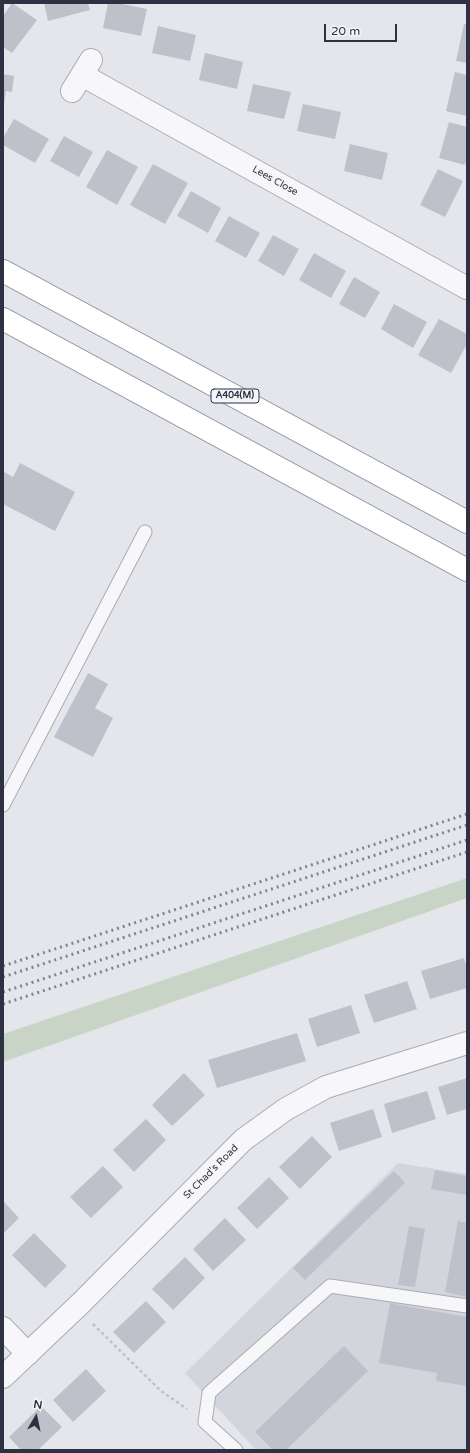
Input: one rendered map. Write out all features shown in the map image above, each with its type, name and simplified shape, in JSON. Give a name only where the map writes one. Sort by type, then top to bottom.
[{"type":"highway","name":"A404(M)","points":[[3,271],[467,522]]},
{"type":"highway","points":[[3,319],[467,570]]},
{"type":"street","name":"Lees Close","points":[[82,76],[467,288]]},
{"type":"street","name":"St Chad's Road","points":[[3,1377],[76,1308],[243,1140],[286,1109],[326,1087],[467,1043]]},
{"type":"street","points":[[3,1328],[28,1354]]},
{"type":"lane","points":[[3,805],[145,532]]},
{"type":"lane","points":[[236,1450],[205,1422],[209,1393],[330,1286],[467,1306]]},
{"type":"path","points":[[76,1308],[161,1391],[205,1422]]},
{"type":"shaded area","points":[[398,1163],[467,1174],[467,1450],[256,1450],[185,1373]]},
{"type":"green space","points":[[467,878],[467,898],[3,1062],[3,1034]]},
{"type":"building","points":[[12,3],[37,20],[12,53],[3,47],[3,16]]},
{"type":"building","points":[[44,3],[88,3],[90,10],[48,21]]},
{"type":"building","points":[[108,3],[118,3],[147,9],[141,36],[103,28]]},
{"type":"building","points":[[464,24],[467,24],[467,63],[456,61]]},
{"type":"building","points":[[158,26],[196,35],[190,61],[152,53]]},
{"type":"building","points":[[205,53],[243,62],[237,89],[199,80]]},
{"type":"building","points":[[455,72],[467,75],[467,116],[446,111]]},
{"type":"building","points":[[3,74],[14,76],[12,92],[6,91],[4,104]]},
{"type":"building","points":[[253,84],[291,92],[284,119],[247,111]]},
{"type":"building","points":[[303,104],[341,112],[335,139],[297,131]]},
{"type":"building","points":[[14,119],[49,139],[35,163],[3,145],[3,138]]},
{"type":"building","points":[[449,122],[467,127],[467,158],[465,165],[439,158]]},
{"type":"building","points":[[64,136],[93,152],[79,177],[50,161]]},
{"type":"building","points":[[350,144],[388,153],[382,180],[344,171]]},
{"type":"building","points":[[107,150],[138,167],[117,205],[86,187]]},
{"type":"building","points":[[153,164],[188,183],[165,224],[130,205]]},
{"type":"building","points":[[438,169],[463,181],[445,217],[420,205]]},
{"type":"building","points":[[191,191],[221,208],[208,233],[177,216]]},
{"type":"building","points":[[229,216],[260,233],[246,258],[215,241]]},
{"type":"building","points":[[273,235],[299,249],[284,276],[258,261]]},
{"type":"building","points":[[314,253],[346,271],[331,298],[299,280]]},
{"type":"building","points":[[354,277],[380,292],[365,318],[339,304]]},
{"type":"building","points":[[394,304],[427,322],[413,348],[381,329]]},
{"type":"building","points":[[439,319],[467,334],[467,344],[451,373],[418,355]]},
{"type":"building","points":[[20,463],[75,492],[55,531],[3,504],[3,471],[13,477]]},
{"type":"building","points":[[88,673],[108,684],[95,708],[113,718],[93,757],[54,737]]},
{"type":"building","points":[[464,958],[467,968],[467,988],[430,999],[421,971]]},
{"type":"building","points":[[407,981],[417,1009],[374,1023],[364,995]]},
{"type":"building","points":[[351,1005],[360,1033],[317,1047],[308,1019]]},
{"type":"building","points":[[297,1033],[306,1061],[217,1088],[208,1060]]},
{"type":"building","points":[[184,1073],[205,1095],[172,1126],[152,1105]]},
{"type":"building","points":[[467,1078],[467,1109],[447,1115],[438,1087]]},
{"type":"building","points":[[427,1091],[436,1119],[392,1133],[384,1104]]},
{"type":"building","points":[[373,1109],[382,1137],[339,1151],[330,1123]]},
{"type":"building","points":[[146,1119],[166,1140],[134,1172],[113,1150]]},
{"type":"building","points":[[312,1136],[332,1157],[300,1189],[279,1167]]},
{"type":"building","points":[[103,1166],[123,1187],[91,1218],[70,1197]]},
{"type":"building","points":[[435,1170],[467,1176],[467,1195],[431,1189]]},
{"type":"building","points":[[394,1171],[405,1183],[305,1280],[293,1268]]},
{"type":"building","points":[[269,1177],[289,1198],[257,1229],[237,1208]]},
{"type":"building","points":[[3,1201],[19,1218],[3,1234]]},
{"type":"building","points":[[225,1218],[246,1240],[213,1271],[193,1249]]},
{"type":"building","points":[[458,1221],[467,1223],[467,1297],[445,1292]]},
{"type":"building","points":[[409,1226],[425,1229],[415,1287],[398,1285]]},
{"type":"building","points":[[34,1233],[67,1266],[45,1288],[12,1255]]},
{"type":"building","points":[[185,1257],[205,1278],[173,1310],[152,1289]]},
{"type":"building","points":[[146,1301],[166,1322],[134,1353],[113,1332]]},
{"type":"building","points":[[390,1303],[467,1317],[467,1386],[436,1381],[437,1373],[379,1363]]},
{"type":"building","points":[[344,1346],[368,1371],[286,1450],[273,1450],[255,1432]]},
{"type":"building","points":[[86,1369],[106,1391],[73,1422],[53,1400]]},
{"type":"building","points":[[41,1406],[62,1427],[38,1450],[21,1450],[9,1437]]},
{"type":"railway","points":[[3,966],[467,814]]},
{"type":"railway","points":[[3,977],[467,825]]},
{"type":"railway","points":[[3,992],[467,840]]},
{"type":"railway","points":[[3,1004],[467,852]]}]
